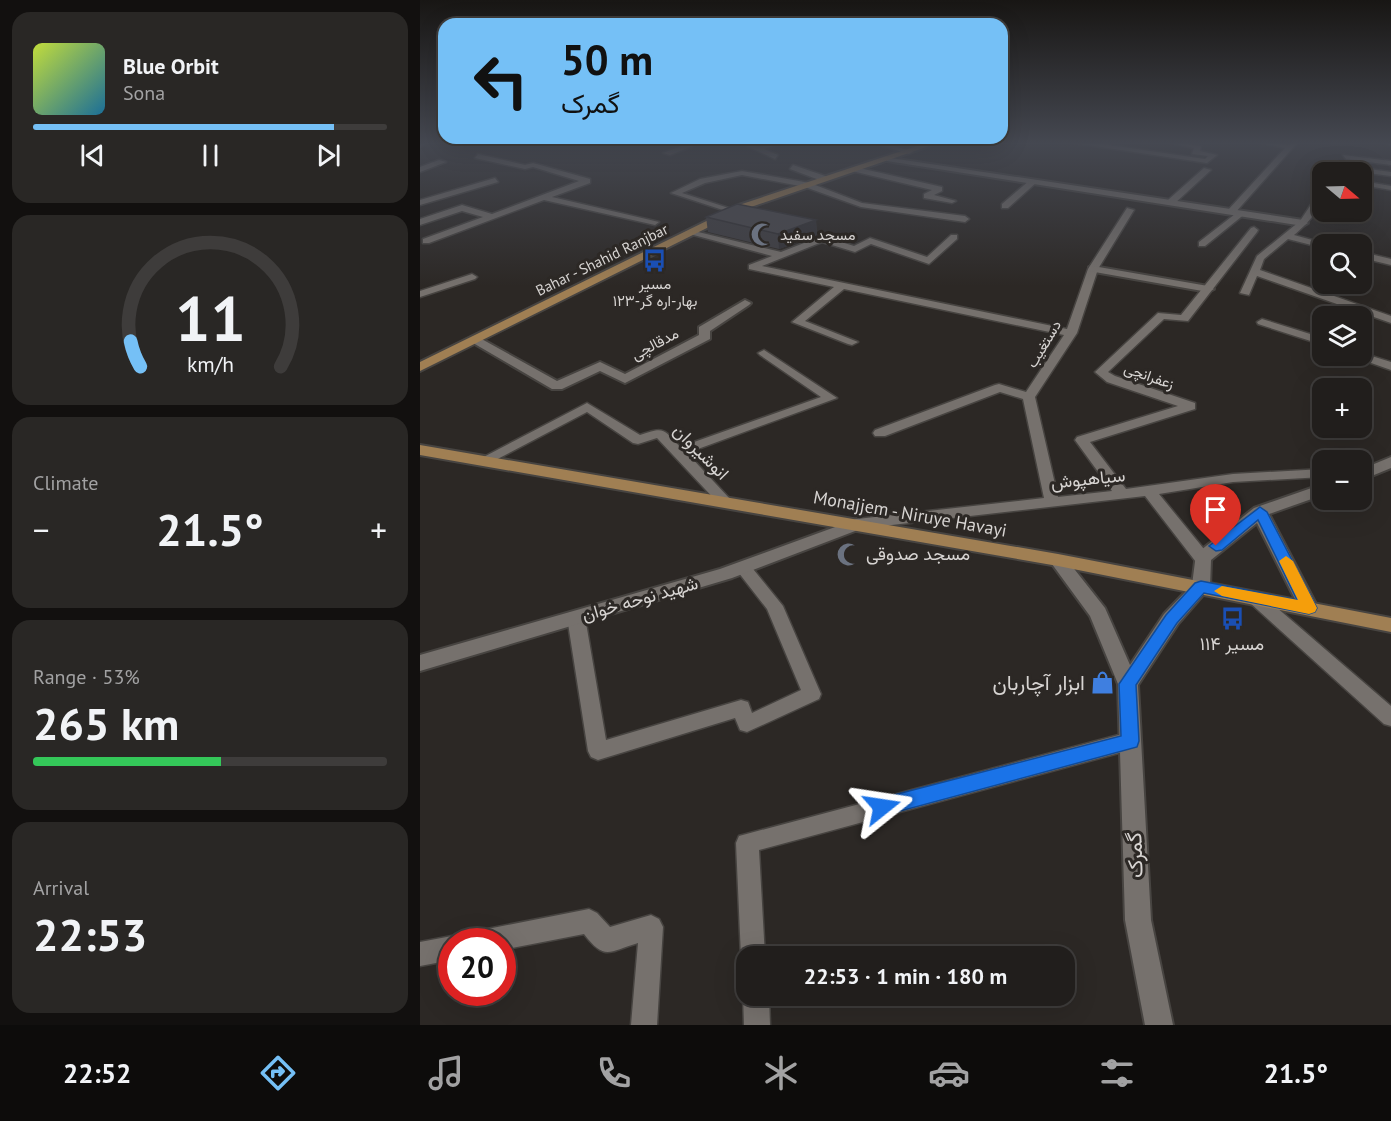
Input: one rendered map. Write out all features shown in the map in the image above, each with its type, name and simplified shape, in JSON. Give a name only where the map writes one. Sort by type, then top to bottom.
[{"type":"main road","name":"Bahar - Shahid Ranjbar","points":[[420,367],[732,212],[794,190]]},
{"type":"main road","name":"Monajjem - Niruye Havayi","points":[[420,450],[1058,560],[1391,625]]},
{"type":"street","points":[[1088,190],[1303,223]]},
{"type":"street","points":[[1094,269],[1208,289]]},
{"type":"street","name":"مدقالچی","points":[[474,340],[557,386],[600,366],[625,380],[706,336],[703,330],[744,303]]},
{"type":"street","points":[[1372,470],[1391,462]]},
{"type":"street","points":[[1128,684],[1172,619],[1201,587],[1202,558],[1260,512],[1312,493]]},
{"type":"street","points":[[1260,512],[1309,608]]},
{"type":"street","name":"شهید نوحه خوان","points":[[420,663],[743,568],[857,524]]},
{"type":"street","name":"گمرک","points":[[1058,560],[1098,613],[1128,684],[1138,920],[1160,1025]]},
{"type":"lane","points":[[420,203],[463,190]]},
{"type":"lane","points":[[426,241],[566,190]]},
{"type":"lane","points":[[682,190],[675,193],[732,212]]},
{"type":"lane","points":[[820,190],[861,205],[965,219]]},
{"type":"lane","points":[[938,190],[927,196],[952,201]]},
{"type":"lane","points":[[1005,206],[1024,190]]},
{"type":"lane","points":[[1171,202],[1183,190]]},
{"type":"lane","points":[[1202,244],[1236,213],[1255,190]]},
{"type":"lane","points":[[546,198],[655,222]]},
{"type":"lane","points":[[420,222],[462,208],[495,217]]},
{"type":"lane","name":"دستغیب","points":[[1029,397],[1071,333],[1094,269],[1130,210]]},
{"type":"lane","points":[[1245,293],[1260,258],[1303,223],[1312,210]]},
{"type":"lane","name":"زعفرانچی","points":[[1122,494],[1082,440],[1191,406],[1111,379],[1101,372],[1162,315],[1184,319],[1254,230]]},
{"type":"lane","points":[[690,233],[781,255]]},
{"type":"lane","points":[[1286,236],[1312,242]]},
{"type":"lane","points":[[954,237],[929,261],[870,241],[855,249],[822,239],[752,267],[1071,333]]},
{"type":"lane","points":[[1372,257],[1391,262]]},
{"type":"lane","points":[[1254,271],[1391,320]]},
{"type":"lane","points":[[420,294],[472,277]]},
{"type":"lane","points":[[840,287],[797,322],[852,342]]},
{"type":"lane","points":[[1263,322],[1312,338]]},
{"type":"lane","points":[[678,452],[831,398],[764,353]]},
{"type":"lane","points":[[1372,360],[1391,366]]},
{"type":"lane","points":[[880,433],[999,388],[1029,397],[1052,502]]},
{"type":"lane","name":"انوشیروان","points":[[483,461],[587,406],[638,440],[660,433],[725,502]]},
{"type":"lane","name":"سیاهپوش","points":[[857,524],[1149,491],[1233,478],[1312,474]]},
{"type":"lane","points":[[1149,491],[1202,558]]},
{"type":"lane","points":[[576,618],[597,751],[741,708],[747,724],[812,694],[774,606],[743,568]]},
{"type":"lane","points":[[1255,598],[1391,718]]},
{"type":"lane","points":[[752,946],[747,843],[1130,741]]},
{"type":"lane","points":[[516,935],[590,921],[604,941],[651,927],[644,1025]]},
{"type":"lane","points":[[420,954],[438,951]]},
{"type":"lane","points":[[756,1006],[757,1025]]},
{"type":"building","points":[[737,204],[816,220],[778,234],[706,217]]},
{"type":"slow traffic","points":[[1222,591],[1309,608],[1286,561]]},
{"type":"place","name":"مسجد سفید","points":[[762,235]]},
{"type":"place","name":"مسیر ۱۲۳-بهار-اره گر","points":[[655,260]]},
{"type":"place","name":"مسجد صدوقی","points":[[848,554]]},
{"type":"place","name":"مسیر ۱۱۴","points":[[1232,618]]},
{"type":"place","name":"ابزار آچاربان","points":[[1103,683]]},
{"type":"route","points":[[882,807],[1130,741],[1128,684],[1172,619],[1201,587],[1309,608],[1260,512],[1216,546]]}]
